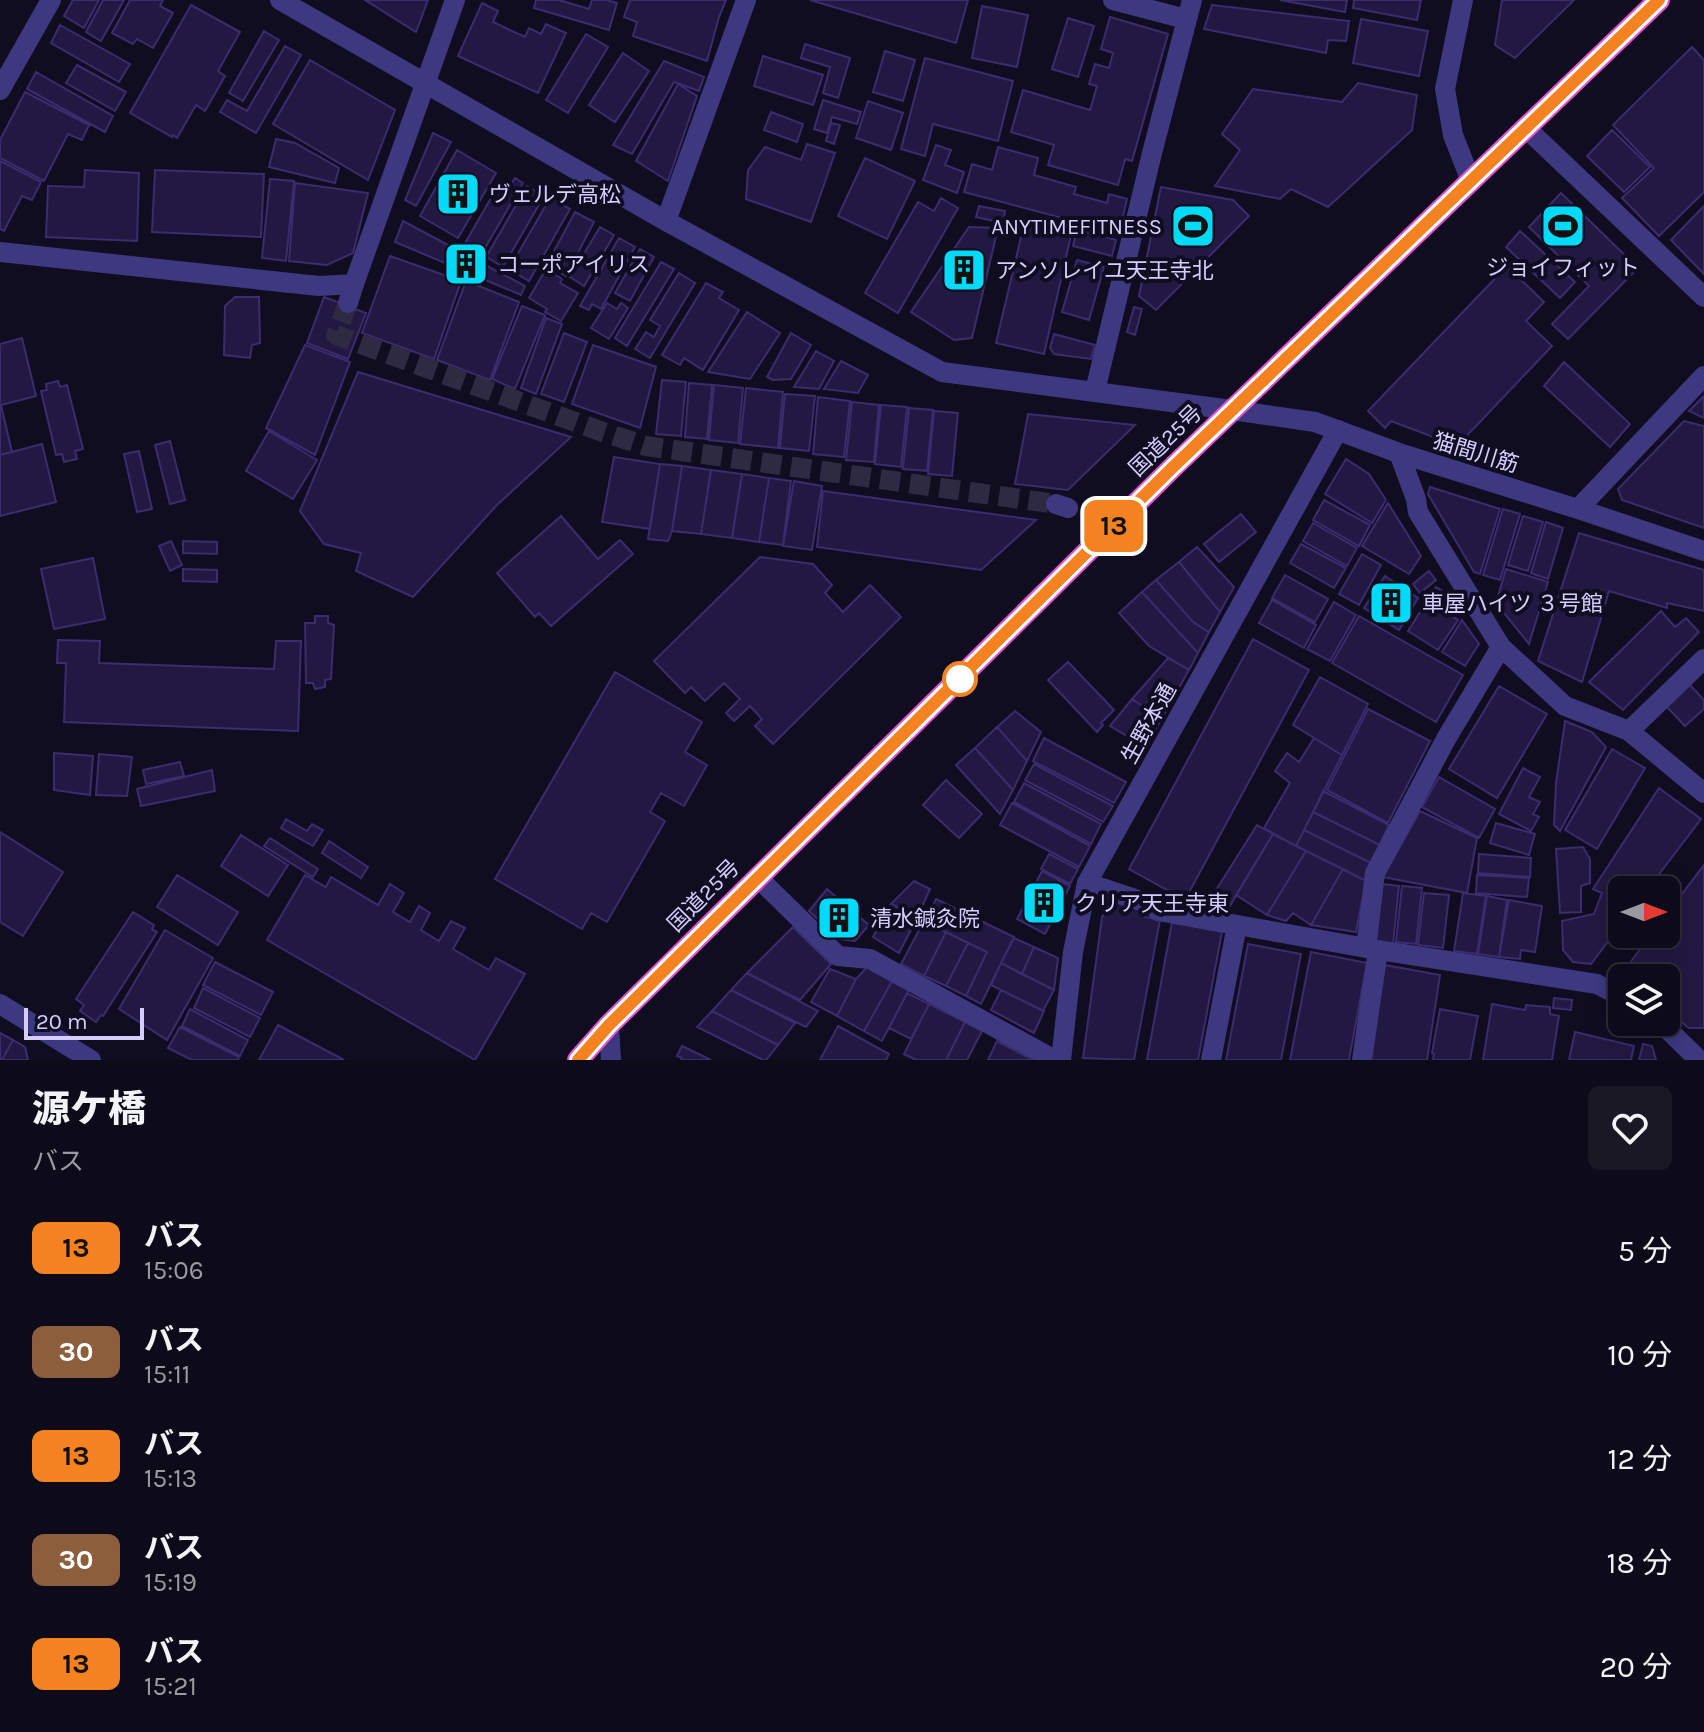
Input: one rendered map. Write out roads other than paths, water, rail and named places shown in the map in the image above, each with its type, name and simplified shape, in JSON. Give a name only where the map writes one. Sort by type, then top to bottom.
[{"type":"highway","name":"国道25号","points":[[578,1060],[609,1025],[1232,410],[1659,0]]},
{"type":"street","points":[[0,90],[51,0]]},
{"type":"street","name":"猫間川筋","points":[[280,0],[666,221],[942,372],[1315,422],[1399,453],[1704,551]]},
{"type":"street","points":[[0,252],[319,286],[351,294],[455,0]]},
{"type":"street","points":[[666,221],[746,0]]},
{"type":"street","points":[[1095,391],[1189,10],[1113,0]]},
{"type":"street","points":[[1463,0],[1445,89],[1453,135],[1471,181]]},
{"type":"street","points":[[1526,128],[1704,297]]},
{"type":"street","points":[[1578,509],[1704,376]]},
{"type":"street","name":"生野本通","points":[[1061,1060],[1073,952],[1087,883],[1338,430]]},
{"type":"street","points":[[1399,453],[1418,512],[1501,647],[1565,706],[1629,731],[1704,793]]},
{"type":"street","points":[[1362,1060],[1375,873],[1446,739],[1501,647]]},
{"type":"street","points":[[1629,731],[1704,660]]},
{"type":"street","points":[[758,878],[838,956],[870,959],[1055,1060]]},
{"type":"street","points":[[1087,883],[1159,907],[1158,911],[1597,984],[1608,990]]},
{"type":"street","points":[[1211,1060],[1237,925]]},
{"type":"street","points":[[0,1004],[81,1057]]},
{"type":"street","points":[[609,1025],[611,1060]]},
{"type":"street","points":[[1677,1036],[1698,1054]]},
{"type":"tunnel","points":[[348,303],[336,335],[646,446],[1056,504]]},
{"type":"place","name":"ヴェルデ高松","points":[[458,194]]},
{"type":"place","name":"ANYTIMEFITNESS","points":[[1193,226]]},
{"type":"place","name":"ジョイフィット","points":[[1563,226]]},
{"type":"place","name":"コーポアイリス","points":[[466,264]]},
{"type":"place","name":"アンソレイユ天王寺北","points":[[964,270]]},
{"type":"place","name":"車屋ハイツ ３号館","points":[[1391,603]]},
{"type":"place","name":"クリア天王寺東","points":[[1044,903]]},
{"type":"place","name":"清水鍼灸院","points":[[839,918]]}]
